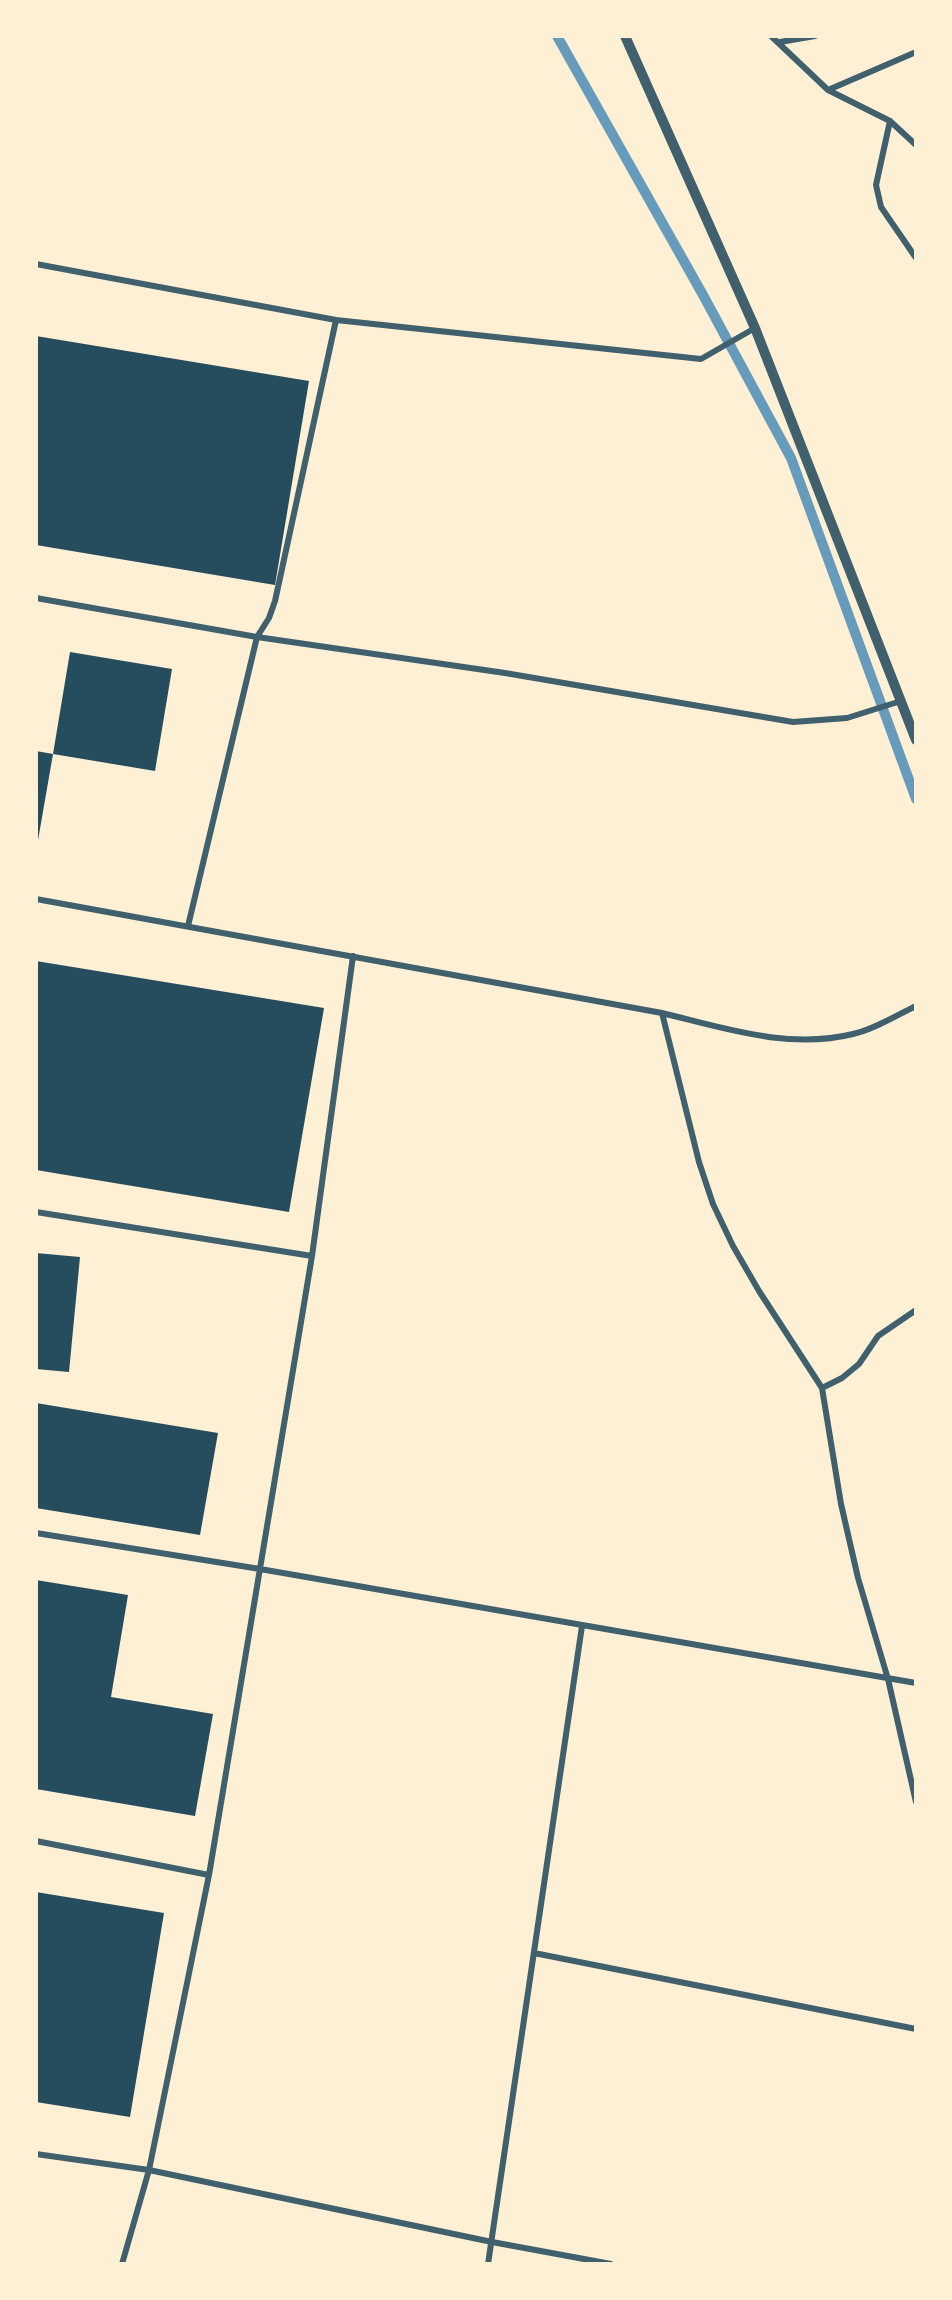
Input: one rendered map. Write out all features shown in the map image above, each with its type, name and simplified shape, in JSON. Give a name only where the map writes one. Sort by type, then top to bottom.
[{"type":"street","points":[[625,36],[755,328],[916,740]]},
{"type":"street","points":[[771,36],[780,42],[828,90],[890,121],[916,145]]},
{"type":"street","points":[[780,42],[815,36]]},
{"type":"street","points":[[828,90],[916,52]]},
{"type":"street","points":[[890,121],[876,185],[881,207],[916,258]]},
{"type":"street","points":[[36,264],[336,320],[701,359],[755,328]]},
{"type":"street","points":[[188,926],[257,636],[269,618],[275,601],[336,320]]},
{"type":"street","points":[[36,598],[257,636],[505,673],[793,722],[848,718],[902,701]]},
{"type":"street","points":[[36,899],[662,1014],[764,1038],[814,1039],[854,1034],[916,1006]]},
{"type":"street","points":[[122,2264],[148,2170],[208,1875],[312,1256],[353,956]]},
{"type":"street","points":[[662,1014],[699,1162],[713,1204],[733,1246],[759,1291],[822,1388],[843,1515],[858,1578],[888,1679],[916,1802]]},
{"type":"street","points":[[36,1212],[312,1256]]},
{"type":"street","points":[[822,1388],[842,1378],[859,1364],[878,1336],[916,1310]]},
{"type":"street","points":[[36,1533],[260,1569],[916,1683]]},
{"type":"street","points":[[488,2264],[582,1626]]},
{"type":"street","points":[[36,1840],[208,1875]]},
{"type":"street","points":[[534,1953],[916,2029]]},
{"type":"street","points":[[36,2154],[148,2170],[492,2242],[611,2264]]},
{"type":"building","points":[[36,336],[309,381],[275,585],[36,545]]},
{"type":"building","points":[[70,652],[172,669],[155,771],[53,754]]},
{"type":"building","points":[[36,751],[53,754],[37,846],[36,846]]},
{"type":"building","points":[[36,961],[324,1008],[289,1212],[36,1170]]},
{"type":"building","points":[[36,1253],[80,1257],[69,1372],[36,1369]]},
{"type":"building","points":[[36,1403],[218,1433],[200,1535],[36,1508]]},
{"type":"building","points":[[36,1580],[128,1595],[111,1697],[213,1714],[195,1816],[36,1789]]},
{"type":"building","points":[[36,1892],[164,1913],[130,2117],[36,2102]]},
{"type":"waterway","points":[[557,36],[703,295],[791,458],[916,799]]}]
